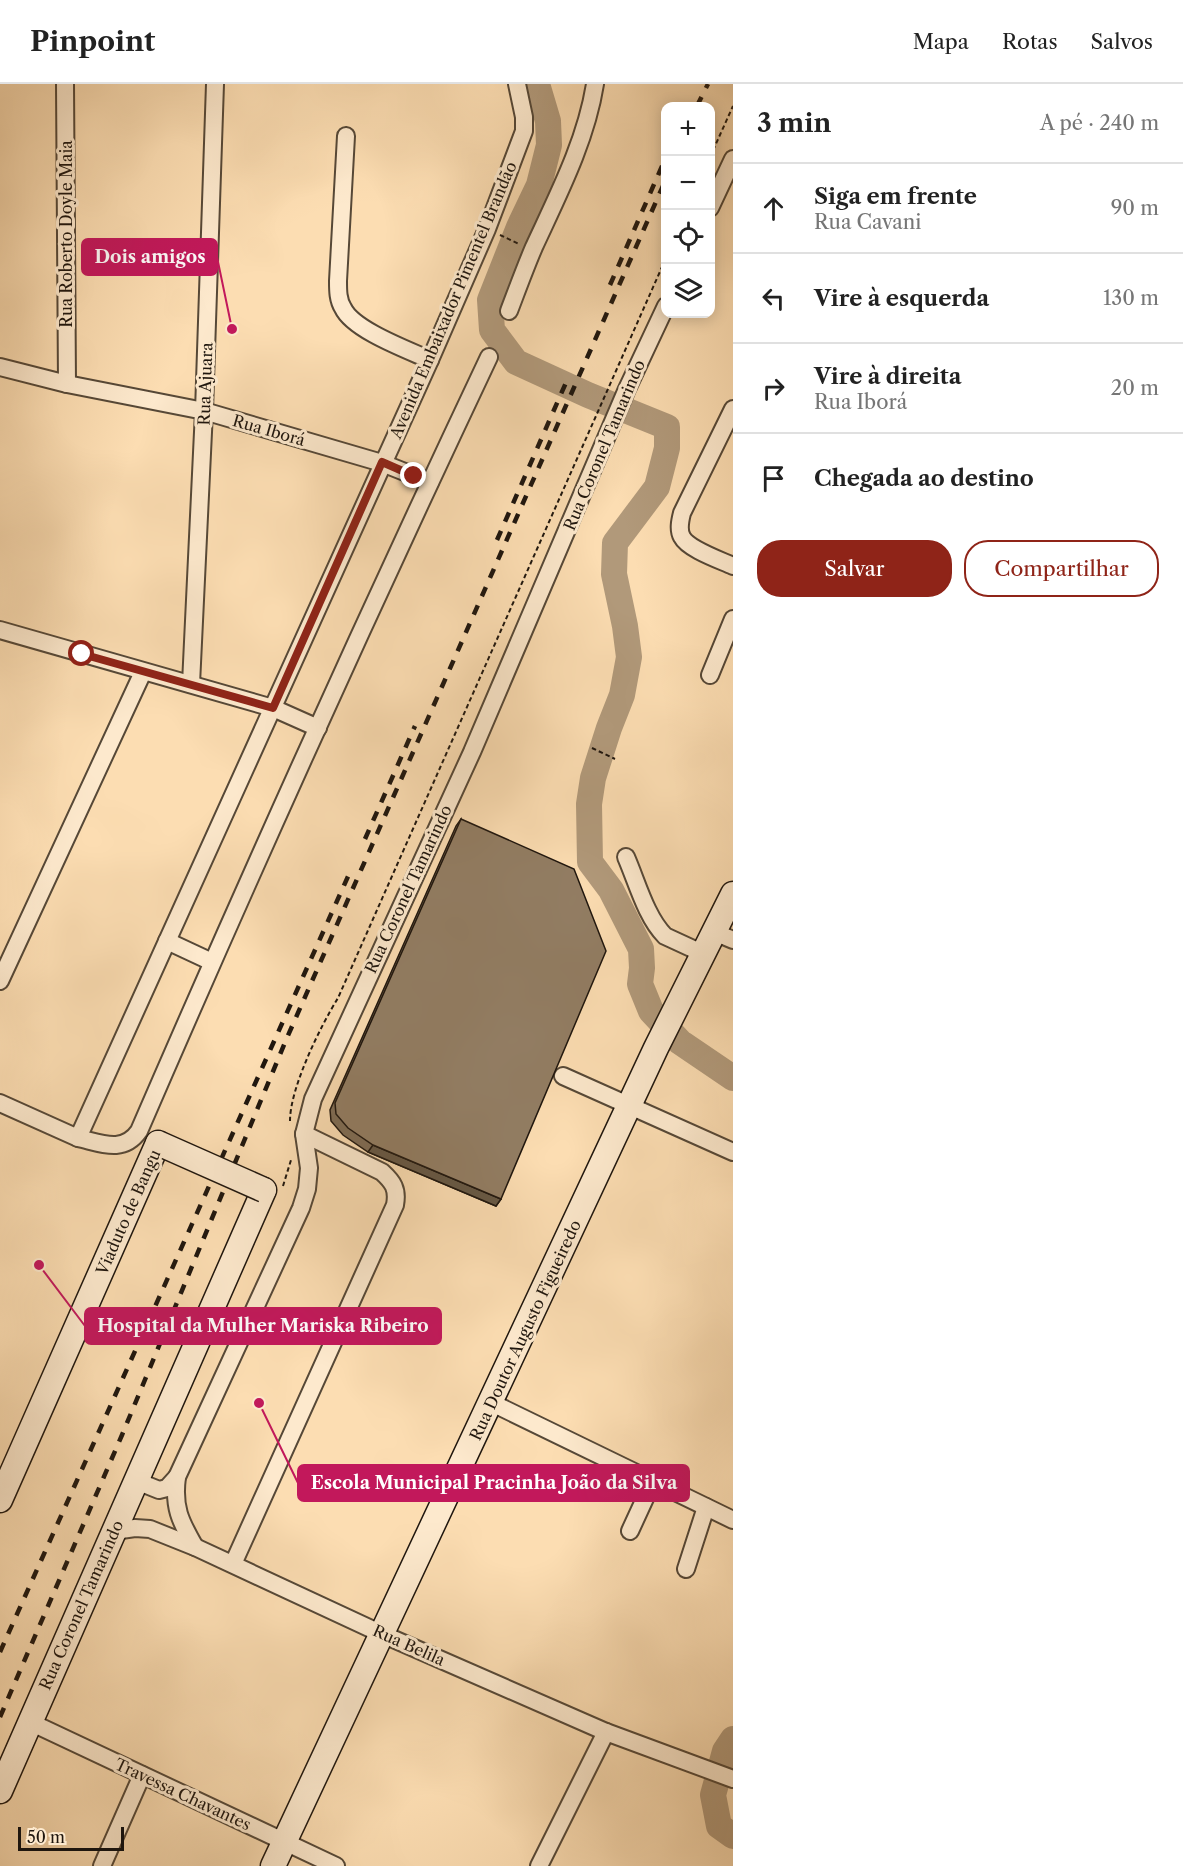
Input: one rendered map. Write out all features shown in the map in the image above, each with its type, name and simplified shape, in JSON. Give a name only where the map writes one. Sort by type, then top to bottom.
[{"type":"main road","name":"Rua Doutor Augusto Figueiredo","points":[[273,1866],[492,1403],[656,1048],[704,954],[724,936],[733,894]]},
{"type":"main road","name":"Viaduto de Bangu","points":[[0,1500],[158,1143],[264,1190],[141,1470]]},
{"type":"main road","name":"Rua Coronel Tamarindo","points":[[0,1791],[141,1470]]},
{"type":"street","name":"Rua Roberto Doyle Maia","points":[[65,84],[67,384]]},
{"type":"street","name":"Rua Ajuara","points":[[191,684],[204,411],[215,84]]},
{"type":"street","name":"Avenida Embaixador Pimentel Brandão","points":[[78,1138],[487,229],[524,131],[524,117],[517,84]]},
{"type":"street","points":[[509,311],[532,250],[572,162],[593,99],[595,84]]},
{"type":"street","points":[[346,136],[338,296],[350,319],[363,328],[430,360]]},
{"type":"street","points":[[715,199],[733,159]]},
{"type":"street","name":"Rua Coronel Tamarindo","points":[[195,1547],[182,1525],[177,1509],[175,1495],[177,1477],[301,1208],[307,1189],[309,1168],[304,1134],[313,1099],[472,752],[627,389],[661,317]]},
{"type":"street","points":[[0,1103],[78,1138],[112,1146],[133,1140],[139,1131],[212,962],[489,357]]},
{"type":"street","name":"Rua Iborá","points":[[0,367],[67,384],[204,411],[382,462],[430,482]]},
{"type":"street","points":[[733,409],[682,513],[679,525],[681,536],[688,544],[733,566]]},
{"type":"street","points":[[710,675],[733,619]]},
{"type":"street","points":[[0,630],[273,708],[318,728]]},
{"type":"street","points":[[0,981],[143,672]]},
{"type":"street","points":[[626,857],[646,907],[660,932],[704,954]]},
{"type":"street","points":[[167,941],[212,962]]},
{"type":"street","points":[[563,1076],[733,1152]]},
{"type":"street","points":[[233,1564],[395,1205],[397,1193],[391,1180],[382,1172],[304,1134]]},
{"type":"street","points":[[492,1403],[733,1520]]},
{"type":"street","points":[[141,1470],[141,1479],[144,1484],[159,1490],[167,1488],[177,1477]]},
{"type":"street","points":[[630,1532],[653,1481]]},
{"type":"street","points":[[686,1569],[706,1507]]},
{"type":"street","name":"Rua Belila","points":[[114,1532],[135,1528],[150,1529],[195,1547],[382,1634],[606,1732],[733,1779]]},
{"type":"street","name":"Travessa Chavantes","points":[[30,1722],[336,1866]]},
{"type":"street","points":[[539,1866],[606,1732]]},
{"type":"street","points":[[102,1866],[142,1775]]},
{"type":"path","points":[[711,156],[733,106]]},
{"type":"path","points":[[487,229],[532,250]]},
{"type":"path","points":[[592,748],[615,759]]},
{"type":"building","points":[[461,819],[574,869],[606,951],[501,1199],[373,1145],[348,1128],[336,1114],[335,1103]]},
{"type":"waterway","points":[[537,84],[548,121],[549,145],[539,185],[519,227],[490,300],[492,330],[516,362],[588,395],[667,427],[667,448],[657,487],[615,543],[614,574],[629,657],[622,695],[593,778],[589,804],[590,862],[611,890],[641,949],[640,984],[651,1011],[680,1042],[733,1078]]},
{"type":"waterway","points":[[733,1739],[725,1751],[713,1795],[719,1826],[733,1836]]},
{"type":"railway","points":[[699,102],[708,84]]},
{"type":"railway","points":[[610,285],[661,168]]},
{"type":"railway","points":[[0,1717],[122,1435],[286,1040],[661,190]]},
{"type":"railway","points":[[497,540],[568,378]]},
{"type":"railway","points":[[365,839],[415,726]]},
{"type":"railway","points":[[0,1652],[350,872]]},
{"type":"place","name":"Dois amigos","points":[[232,329]]},
{"type":"place","name":"Hospital da Mulher Mariska Ribeiro","points":[[39,1265]]},
{"type":"place","name":"Escola Municipal Pracinha João da Silva","points":[[259,1403]]},
{"type":"route","points":[[82,654],[273,708],[382,462],[414,476]]}]
